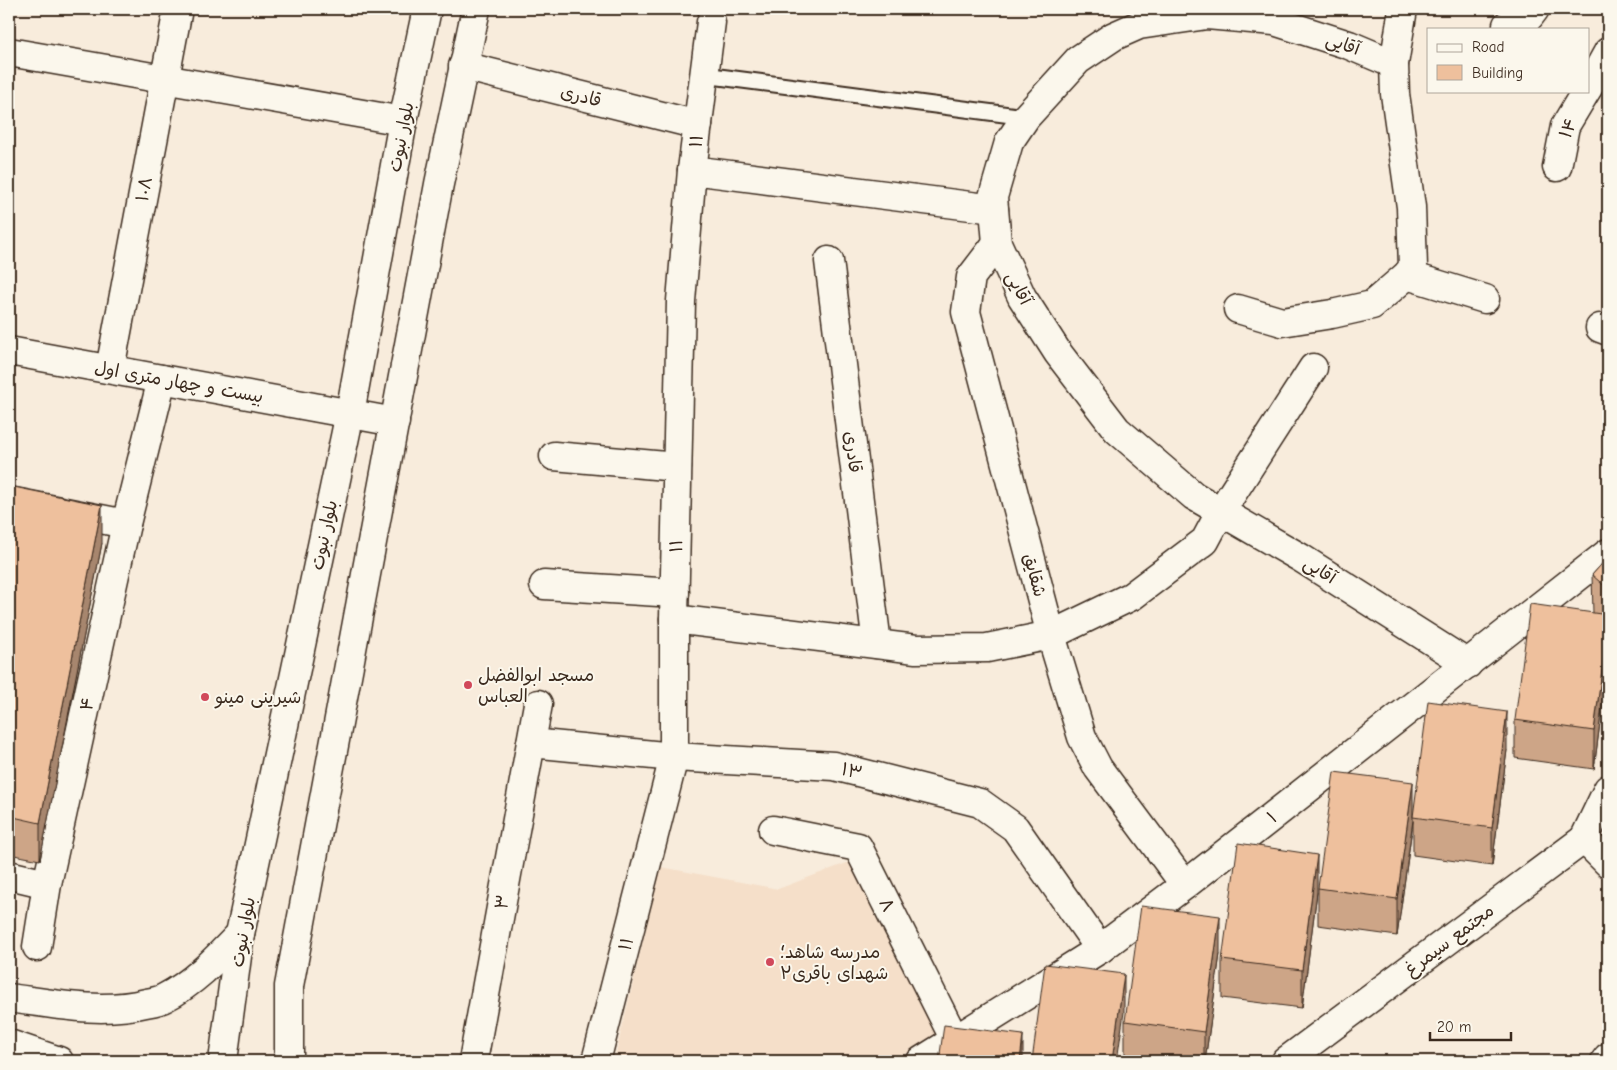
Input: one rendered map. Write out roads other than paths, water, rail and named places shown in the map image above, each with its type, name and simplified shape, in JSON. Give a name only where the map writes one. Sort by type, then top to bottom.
[{"type":"street","name":"۱۰۸","points":[[110,369],[178,9]]},
{"type":"street","name":"بلوار نبوت","points":[[224,1061],[240,934],[350,413],[403,121],[427,9]]},
{"type":"street","points":[[289,1061],[289,986],[439,184],[476,9]]},
{"type":"street","points":[[1238,309],[1282,322],[1372,305],[1413,267],[1411,207],[1395,94],[1394,64],[1404,9]]},
{"type":"street","points":[[1507,25],[1529,17],[1535,9]]},
{"type":"street","name":"آقایی","points":[[1394,64],[1349,45],[1274,21],[1207,15],[1141,17],[1078,60],[1026,117],[1009,142],[993,197],[996,243],[1022,298],[1058,353],[1117,430],[1194,496],[1301,558],[1468,664]]},
{"type":"street","name":"۱۱","points":[[596,1061],[674,757],[681,301],[692,170],[711,22]]},
{"type":"street","points":[[9,52],[403,121]]},
{"type":"street","points":[[1590,84],[1608,52]]},
{"type":"street","name":"قادری","points":[[463,66],[698,125]]},
{"type":"street","name":"۱۴","points":[[1557,167],[1565,126],[1585,92]]},
{"type":"street","points":[[692,170],[994,209]]},
{"type":"street","name":"شقایق","points":[[996,243],[971,276],[966,312],[1051,635],[1082,737],[1098,768],[1185,885]]},
{"type":"street","name":"قادری","points":[[829,261],[877,644]]},
{"type":"street","points":[[1406,275],[1485,299]]},
{"type":"street","name":"بیست و چهار متری اول","points":[[9,351],[395,422]]},
{"type":"street","points":[[544,584],[675,606],[877,644],[916,648],[987,648],[1051,635],[1132,596],[1206,541],[1221,512],[1313,368]]},
{"type":"street","name":"۴","points":[[37,947],[47,884],[126,524],[162,379]]},
{"type":"street","points":[[554,456],[677,467]]},
{"type":"street","points":[[9,501],[126,524]]},
{"type":"street","name":"۱","points":[[921,1061],[1100,948],[1185,885],[1608,553]]},
{"type":"street","name":"۳","points":[[473,1061],[538,704]]},
{"type":"street","name":"۱۳","points":[[531,743],[674,757],[834,766],[980,803],[1015,828],[1100,948]]},
{"type":"street","points":[[1608,789],[1584,839],[1608,863]]},
{"type":"street","name":"۸","points":[[773,830],[858,847],[954,1040]]},
{"type":"street","name":"مجتمع سیمرغ","points":[[1286,1061],[1584,839]]},
{"type":"street","points":[[9,875],[47,884]]},
{"type":"street","points":[[9,998],[78,1008],[129,1007],[163,999],[199,974],[240,934]]},
{"type":"street","points":[[9,1044],[59,1061]]},
{"type":"street","points":[[1605,1061],[1608,1057]]},
{"type":"lane","points":[[704,75],[1026,117]]},
{"type":"place","name":"مسجد ابوالفضل العباس","points":[[468,685]]},
{"type":"place","name":"شیرینی مینو","points":[[205,697]]},
{"type":"place","name":"مدرسه شاهد؛ شهدای باقری۲","points":[[770,962]]}]
